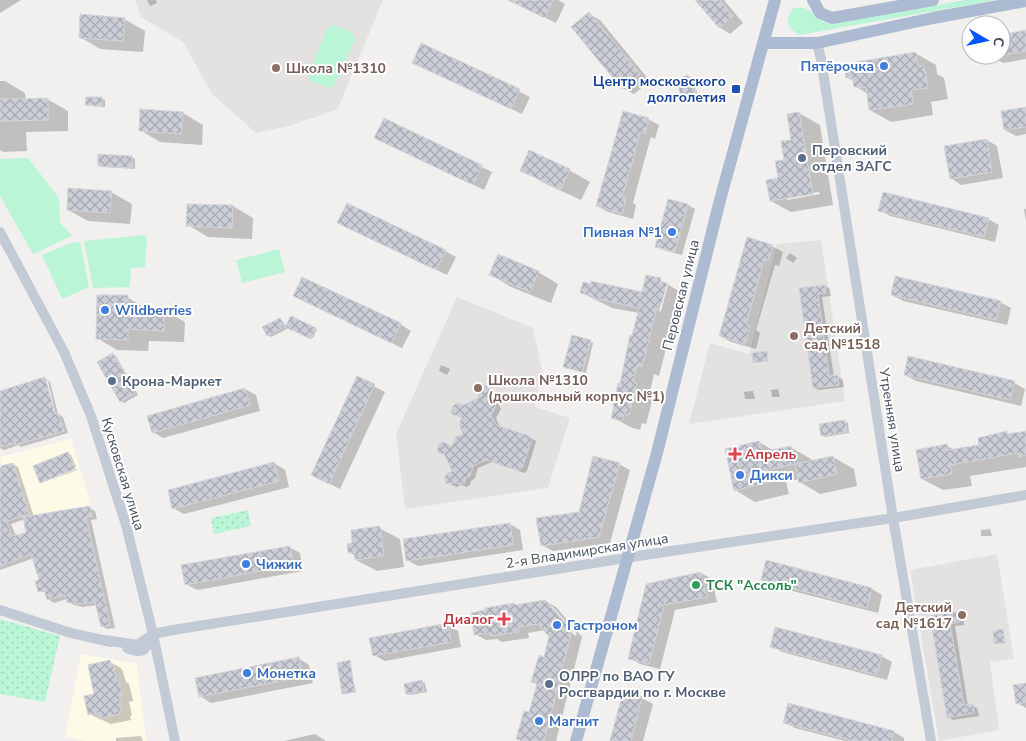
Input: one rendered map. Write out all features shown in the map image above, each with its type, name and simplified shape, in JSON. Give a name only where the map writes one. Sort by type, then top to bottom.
[{"type":"main road","points":[[786,0],[773,8],[778,32],[786,39],[798,44]]},
{"type":"main road","points":[[812,1],[820,14],[832,18],[934,0]]},
{"type":"main road","points":[[764,43],[817,43],[933,18],[1026,2]]},
{"type":"main road","name":"Перовская улица","points":[[576,741],[657,453],[720,200],[773,8]]},
{"type":"street","name":"Утренняя улица","points":[[817,43],[822,59],[931,741]]},
{"type":"street","name":"Кусковская улица","points":[[0,232],[64,352],[91,416],[120,503],[153,634],[175,741]]},
{"type":"street","name":"2-я Владимирская улица","points":[[0,610],[71,633],[137,645],[153,634],[628,558],[894,518],[1026,495]]},
{"type":"shaded area","name":"Школа №1310","points":[[135,0],[383,0],[336,110],[289,126],[256,133],[212,94],[183,42],[141,17]]},
{"type":"shaded area","name":"Детский сад №1518","points":[[821,240],[845,401],[689,424],[710,343],[749,354],[777,244]]},
{"type":"shaded area","name":"Школа №1310 (дошкольный корпус №1)","points":[[457,297],[533,328],[542,370],[535,407],[570,418],[548,488],[405,509],[396,434]]},
{"type":"shaded area","points":[[71,439],[91,505],[12,519],[0,457]]},
{"type":"shaded area","name":"Детский сад №1617","points":[[997,554],[1014,659],[990,662],[999,730],[939,741],[910,570]]},
{"type":"shaded area","points":[[81,654],[137,664],[146,741],[85,741],[65,736]]},
{"type":"green space","points":[[965,0],[996,0],[799,35],[791,29],[788,23],[793,8],[806,9],[819,19],[830,24]]},
{"type":"green space","points":[[333,25],[353,33],[355,40],[334,86],[330,88],[311,81],[308,76],[327,29]]},
{"type":"green space","points":[[28,158],[59,198],[60,222],[72,236],[33,254],[0,196],[0,159]]},
{"type":"green space","points":[[144,235],[147,238],[145,267],[131,268],[130,287],[93,288],[84,241]]},
{"type":"green space","points":[[80,242],[89,287],[62,299],[42,255],[71,243]]},
{"type":"green space","points":[[279,249],[285,272],[242,283],[236,260]]},
{"type":"green space","points":[[248,510],[251,526],[214,534],[211,518]]},
{"type":"green space","points":[[0,619],[60,636],[45,702],[0,694]]},
{"type":"building","points":[[508,0],[553,0],[545,18]]},
{"type":"building","points":[[695,0],[720,0],[733,16],[719,28]]},
{"type":"building","points":[[589,12],[640,74],[622,89],[571,27]]},
{"type":"building","points":[[80,14],[125,18],[123,41],[79,38]]},
{"type":"building","points":[[1026,30],[1026,51],[1011,54],[1011,33]]},
{"type":"building","points":[[421,43],[520,89],[511,109],[412,63]]},
{"type":"building","points":[[916,52],[918,66],[924,65],[928,88],[911,90],[913,104],[869,110],[866,87],[854,87],[852,77],[846,78],[844,64]]},
{"type":"building","points":[[688,75],[696,90],[693,97],[688,99],[680,94],[677,79]]},
{"type":"building","points":[[86,97],[102,97],[102,106],[85,105]]},
{"type":"building","points":[[48,98],[48,120],[0,121],[0,99]]},
{"type":"building","points":[[1026,107],[1026,127],[1004,130],[1001,111]]},
{"type":"building","points":[[140,109],[183,112],[181,134],[139,131]]},
{"type":"building","points":[[623,111],[649,118],[645,134],[640,132],[622,197],[626,198],[622,214],[596,206]]},
{"type":"building","points":[[799,112],[813,194],[770,201],[766,180],[778,178],[775,161],[784,160],[781,141],[791,140],[787,114]]},
{"type":"building","points":[[384,118],[482,165],[473,185],[374,138]]},
{"type":"building","points":[[987,139],[992,172],[950,179],[944,146]]},
{"type":"building","points":[[529,150],[570,169],[561,189],[520,171]]},
{"type":"building","points":[[98,154],[132,156],[132,168],[98,166]]},
{"type":"building","points":[[68,188],[112,191],[110,213],[67,210]]},
{"type":"building","points":[[883,192],[989,218],[984,237],[878,211]]},
{"type":"building","points":[[668,199],[688,204],[675,252],[655,247]]},
{"type":"building","points":[[347,203],[446,250],[436,270],[337,223]]},
{"type":"building","points":[[187,204],[233,205],[232,228],[186,226]]},
{"type":"building","points":[[747,237],[773,245],[768,261],[764,260],[746,324],[750,326],[745,344],[719,336]]},
{"type":"building","points":[[498,254],[539,271],[530,292],[489,275]]},
{"type":"building","points":[[646,275],[661,278],[660,282],[667,283],[661,305],[658,304],[642,367],[637,365],[633,382],[637,383],[629,415],[624,414],[622,421],[611,418],[630,335],[632,336],[639,308],[593,298],[593,296],[580,293],[583,282],[591,284],[591,281],[642,292]]},
{"type":"building","points":[[895,276],[1001,301],[996,320],[891,295]]},
{"type":"building","points":[[302,277],[401,323],[391,343],[293,296]]},
{"type":"building","points":[[825,285],[826,293],[818,294],[829,376],[838,375],[839,385],[813,388],[799,288]]},
{"type":"building","points":[[97,295],[128,295],[128,308],[164,309],[164,331],[128,329],[128,340],[96,339]]},
{"type":"building","points":[[291,316],[316,328],[311,339],[285,327]]},
{"type":"building","points":[[280,318],[285,327],[267,336],[262,327]]},
{"type":"building","points":[[572,335],[591,340],[582,372],[563,367]]},
{"type":"building","points":[[767,351],[768,361],[753,363],[752,353]]},
{"type":"building","points":[[113,353],[135,393],[120,402],[97,362]]},
{"type":"building","points":[[908,356],[1015,381],[1010,400],[904,375]]},
{"type":"building","points":[[357,376],[375,384],[329,484],[311,475]]},
{"type":"building","points":[[45,377],[55,414],[58,413],[64,431],[15,445],[15,443],[0,447],[0,391]]},
{"type":"building","points":[[478,386],[487,386],[489,390],[494,392],[496,397],[494,401],[496,406],[491,415],[496,425],[530,436],[532,439],[522,468],[518,471],[486,460],[473,466],[470,476],[461,485],[455,482],[451,484],[446,483],[444,479],[446,474],[452,471],[444,454],[439,453],[437,449],[439,444],[443,442],[452,446],[455,437],[463,434],[459,425],[462,416],[453,415],[451,411],[457,403],[463,405],[479,398]]},
{"type":"building","points":[[245,388],[250,405],[152,433],[147,416]]},
{"type":"building","points":[[845,420],[847,432],[821,436],[819,424]]},
{"type":"building","points":[[1007,431],[1007,434],[1026,431],[1026,455],[1019,457],[1018,453],[950,465],[952,474],[921,479],[916,450],[947,444],[948,450],[979,445],[978,438]]},
{"type":"building","points":[[759,441],[762,452],[791,446],[795,464],[766,470],[769,482],[734,491],[725,449]]},
{"type":"building","points":[[68,452],[75,469],[40,483],[33,466]]},
{"type":"building","points":[[593,456],[620,463],[599,537],[541,546],[536,518],[579,512]]},
{"type":"building","points":[[833,456],[837,474],[799,483],[795,464]]},
{"type":"building","points":[[274,462],[279,481],[172,509],[168,490]]},
{"type":"building","points":[[13,463],[29,514],[7,521],[12,536],[26,533],[23,517],[90,506],[92,516],[86,517],[110,625],[101,627],[95,602],[77,604],[67,602],[65,595],[47,600],[44,590],[38,592],[35,581],[39,580],[31,554],[0,566],[0,471],[3,471],[1,466]]},
{"type":"building","points":[[510,523],[513,545],[406,561],[403,539]]},
{"type":"building","points":[[380,526],[384,556],[355,560],[354,552],[348,553],[347,544],[352,543],[351,530]]},
{"type":"building","points":[[290,546],[293,565],[185,585],[181,565]]},
{"type":"building","points":[[766,560],[872,588],[867,608],[761,580]]},
{"type":"building","points":[[701,572],[707,597],[664,605],[649,664],[628,659],[646,584]]},
{"type":"building","points":[[545,600],[572,630],[544,741],[523,741],[516,739],[524,711],[529,712],[537,684],[531,682],[539,655],[544,657],[549,637],[538,624],[518,627],[519,632],[490,636],[490,633],[474,635],[471,613],[485,610],[485,608]]},
{"type":"building","points":[[958,611],[960,622],[950,624],[964,705],[973,704],[974,713],[947,718],[930,616]]},
{"type":"building","points":[[448,623],[451,642],[373,656],[369,638]]},
{"type":"building","points":[[775,627],[882,655],[877,675],[770,647]]},
{"type":"building","points":[[1003,629],[1005,643],[994,644],[993,631]]},
{"type":"building","points":[[299,657],[302,677],[199,697],[195,678]]},
{"type":"building","points":[[110,660],[116,677],[119,677],[122,695],[119,696],[122,710],[120,710],[120,714],[99,719],[98,713],[88,715],[84,696],[94,694],[88,665]]},
{"type":"building","points":[[350,660],[355,692],[342,694],[337,663]]},
{"type":"building","points":[[422,680],[424,691],[406,694],[404,684]]},
{"type":"building","points":[[1026,683],[1026,702],[1016,704],[1013,685]]},
{"type":"building","points":[[623,691],[642,697],[631,741],[610,741]]},
{"type":"building","points":[[788,703],[894,731],[892,741],[854,741],[783,723]]},
{"type":"place","name":"Пятёрочка","points":[[884,66]]},
{"type":"place","name":"Школа №1310","points":[[276,68]]},
{"type":"place","name":"Центр московского долголетия","points":[[736,89]]},
{"type":"place","name":"Перовский отдел ЗАГС","points":[[802,158]]},
{"type":"place","name":"Пивная №1","points":[[672,232]]},
{"type":"place","name":"Wildberries","points":[[105,310]]},
{"type":"place","name":"Детский сад №1518","points":[[794,336]]},
{"type":"place","name":"Крона-Маркет","points":[[112,381]]},
{"type":"place","name":"Школа №1310 (дошкольный корпус №1)","points":[[478,388]]},
{"type":"place","name":"Апрель","points":[[735,454]]},
{"type":"place","name":"Дикси","points":[[740,475]]},
{"type":"place","name":"Чижик","points":[[246,564]]},
{"type":"place","name":"ТСК \"Ассоль\"","points":[[696,585]]},
{"type":"place","name":"Детский сад №1617","points":[[962,615]]},
{"type":"place","name":"Диалог","points":[[504,619]]},
{"type":"place","name":"Гастроном","points":[[557,625]]},
{"type":"place","name":"Монетка","points":[[247,673]]},
{"type":"place","name":"ОЛРР по ВАО ГУ Росгвардии по г. Москве","points":[[549,684]]},
{"type":"place","name":"Магнит","points":[[539,721]]}]
